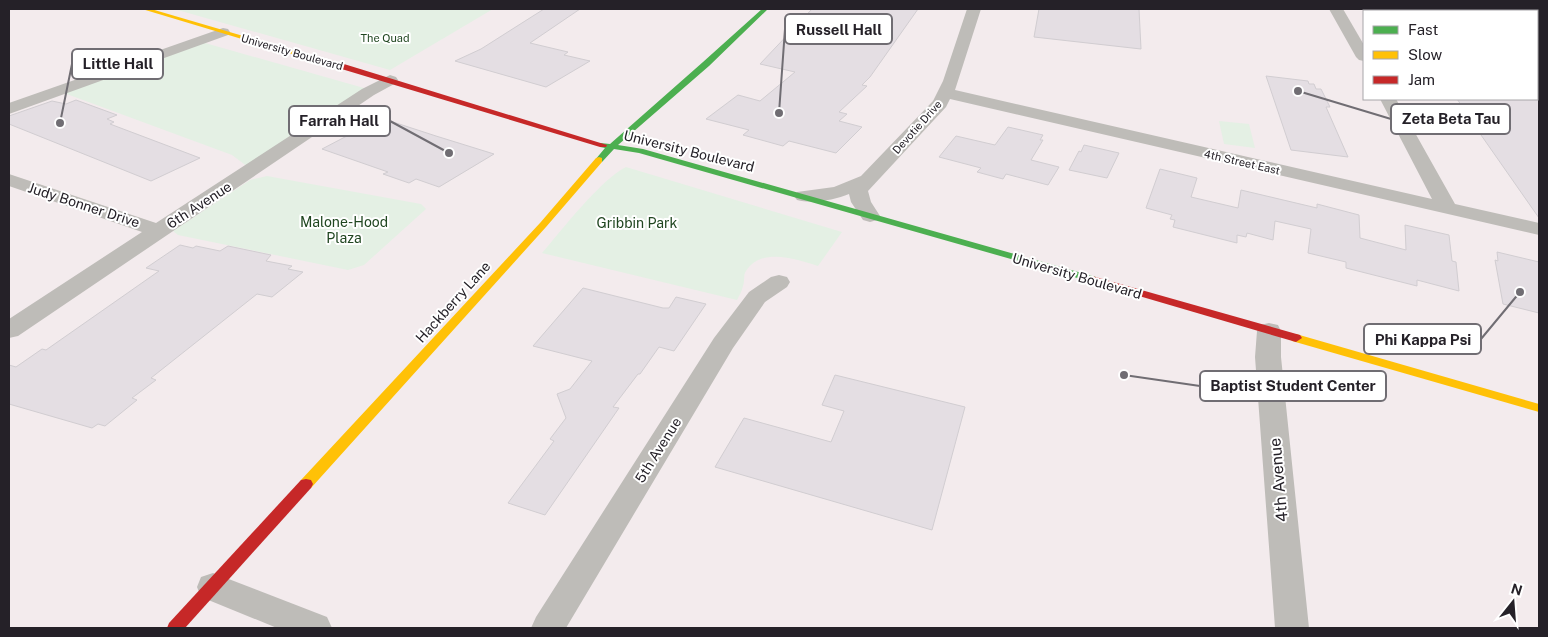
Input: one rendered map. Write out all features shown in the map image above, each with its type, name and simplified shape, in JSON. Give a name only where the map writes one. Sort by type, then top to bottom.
[{"type":"main road","name":"University Boulevard","points":[[145,9],[611,147],[640,151],[804,196],[1270,343],[1539,408]]},
{"type":"main road","name":"Hackberry Lane","points":[[175,628],[543,226],[611,147],[706,64],[765,9]]},
{"type":"main road","name":"University Boulevard","points":[[611,147],[631,161],[640,163]]},
{"type":"street","name":"Devotie Drive","points":[[804,196],[838,192],[867,180],[903,144],[940,103],[946,93],[974,9]]},
{"type":"street","points":[[1336,9],[1363,55]]},
{"type":"street","points":[[9,109],[223,32]]},
{"type":"street","name":"6th Avenue","points":[[9,330],[368,92],[390,80]]},
{"type":"street","name":"4th Street East","points":[[946,93],[1539,229]]},
{"type":"street","points":[[1389,100],[1448,209]]},
{"type":"street","name":"Judy Bonner Drive","points":[[9,180],[160,231]]},
{"type":"street","points":[[867,180],[858,190],[870,216]]},
{"type":"street","name":"5th Avenue","points":[[548,628],[723,344],[757,298],[779,282]]},
{"type":"street","name":"4th Avenue","points":[[1270,343],[1279,494],[1292,628]]},
{"type":"street","points":[[213,587],[315,628]]},
{"type":"shaded area","points":[[9,9],[1539,9],[1539,628],[9,628]]},
{"type":"green space","name":"The Quad","points":[[174,9],[493,9],[390,70]]},
{"type":"green space","points":[[198,41],[371,90],[252,170],[232,155],[64,93]]},
{"type":"green space","points":[[1219,121],[1249,124],[1255,148],[1224,144]]},
{"type":"green space","name":"Gribbin Park","points":[[626,167],[842,232],[818,266],[800,260],[780,257],[761,259],[753,264],[745,273],[743,288],[737,300],[542,253],[594,193],[616,173]]},
{"type":"green space","name":"Malone-Hood Plaza","points":[[267,176],[421,204],[426,209],[364,265],[348,270],[178,235],[173,231],[250,180]]},
{"type":"building","points":[[544,9],[580,9],[530,43],[568,52],[564,55],[590,61],[546,87],[455,61],[481,49]]},
{"type":"building","points":[[812,9],[918,9],[870,77],[862,85],[867,86],[839,112],[847,114],[839,121],[862,127],[836,153],[789,141],[783,146],[743,135],[749,130],[706,119],[738,95],[760,101],[795,72],[760,64]]},
{"type":"building","points":[[1039,9],[1139,9],[1141,49],[1034,37]]},
{"type":"building","points":[[1266,76],[1308,81],[1309,84],[1314,84],[1316,89],[1321,89],[1330,107],[1326,107],[1348,157],[1291,150]]},
{"type":"building","points":[[1539,99],[1539,218],[1481,135],[1458,100]]},
{"type":"building","points":[[76,100],[117,115],[107,119],[114,122],[110,124],[200,158],[151,181],[9,124],[9,116],[52,101],[66,104]]},
{"type":"building","points":[[390,121],[494,154],[439,187],[416,179],[409,183],[383,174],[388,172],[322,149],[367,124]]},
{"type":"building","points":[[1008,127],[1043,135],[1040,140],[1043,140],[1031,160],[1059,167],[1048,185],[1006,174],[1003,179],[977,172],[981,168],[939,157],[956,136],[995,145]]},
{"type":"building","points":[[1084,145],[1119,153],[1107,178],[1069,170]]},
{"type":"building","points":[[1160,169],[1197,178],[1191,197],[1238,208],[1241,190],[1317,208],[1317,204],[1359,215],[1360,238],[1406,250],[1405,225],[1449,235],[1452,261],[1456,262],[1459,291],[1417,280],[1417,286],[1346,268],[1346,262],[1308,253],[1311,229],[1275,221],[1273,240],[1247,233],[1246,237],[1237,235],[1237,243],[1173,227],[1175,220],[1170,219],[1172,215],[1146,208]]},
{"type":"building","points":[[180,245],[220,251],[228,246],[271,255],[266,261],[292,266],[288,269],[303,272],[272,297],[257,294],[151,378],[156,380],[132,398],[137,400],[105,426],[98,424],[92,428],[9,404],[9,365],[16,367],[42,349],[46,350],[159,271],[146,268]]},
{"type":"building","points":[[1497,252],[1539,262],[1539,313],[1503,304],[1495,260],[1498,261]]},
{"type":"building","points":[[583,288],[663,308],[669,308],[676,297],[706,304],[674,351],[659,347],[640,374],[638,374],[613,407],[619,408],[545,515],[508,503],[554,441],[550,439],[566,418],[557,394],[570,389],[592,361],[533,346]]},
{"type":"building","points":[[835,375],[965,407],[932,530],[715,467],[744,418],[831,442],[844,411],[822,405]]},
{"type":"traffic: fast","points":[[599,160],[611,147],[706,64],[765,9]]},
{"type":"traffic: fast","points":[[603,145],[640,151],[1092,279]]},
{"type":"traffic: slow","points":[[145,9],[328,62]]},
{"type":"traffic: slow","points":[[306,484],[543,225],[599,160]]},
{"type":"traffic: slow","points":[[1296,338],[1539,408]]},
{"type":"traffic: jam","points":[[328,62],[603,145]]},
{"type":"traffic: jam","points":[[1092,279],[1296,338]]},
{"type":"traffic: jam","points":[[175,628],[306,484]]},
{"type":"place","name":"Zeta Beta Tau","points":[[1298,91]]},
{"type":"place","name":"Russell Hall","points":[[779,113]]},
{"type":"place","name":"Little Hall","points":[[60,123]]},
{"type":"place","name":"Farrah Hall","points":[[449,153]]},
{"type":"place","name":"Phi Kappa Psi","points":[[1520,292]]},
{"type":"place","name":"Baptist Student Center","points":[[1124,375]]}]
